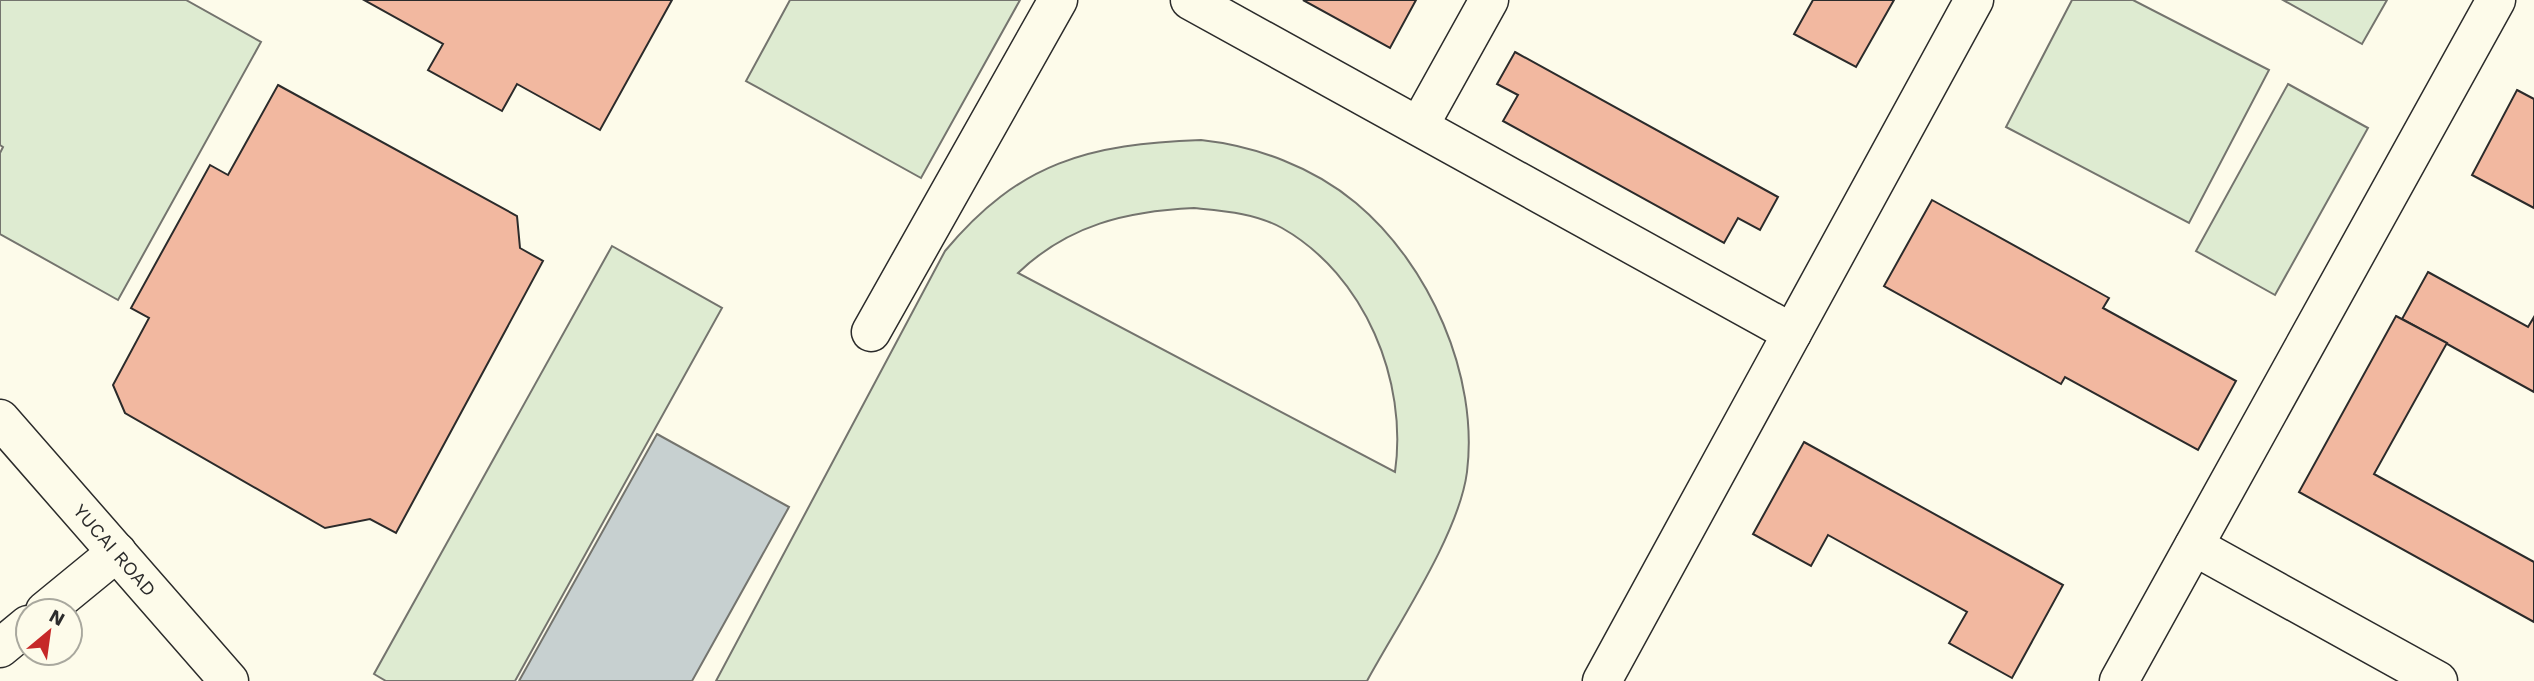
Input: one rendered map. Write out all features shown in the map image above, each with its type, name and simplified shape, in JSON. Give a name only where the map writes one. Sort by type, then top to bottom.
[{"type":"main road","points":[[871,332],[1058,0]]},
{"type":"main road","points":[[1190,0],[1792,333]]},
{"type":"main road","points":[[1419,126],[1489,0]]},
{"type":"main road","points":[[1602,681],[1974,0]]},
{"type":"main road","points":[[2119,681],[2496,0]]},
{"type":"main road","name":"YUCAI ROAD","points":[[0,419],[229,681]]},
{"type":"main road","points":[[2194,546],[2438,681]]},
{"type":"main road","points":[[62,597],[117,552]]},
{"type":"main road","points":[[0,648],[14,636]]},
{"type":"green space","points":[[0,0],[186,0],[261,42],[118,300],[0,234],[0,153],[3,147],[0,145]]},
{"type":"green space","points":[[790,0],[1020,0],[921,178],[746,81]]},
{"type":"green space","points":[[2072,0],[2133,0],[2269,70],[2189,223],[2006,127]]},
{"type":"green space","points":[[2283,0],[2387,0],[2362,44]]},
{"type":"green space","points":[[2288,84],[2368,128],[2275,295],[2196,251]]},
{"type":"green space","points":[[1201,140],[1242,147],[1283,160],[1339,190],[1382,228],[1406,257],[1443,324],[1456,360],[1465,398],[1469,435],[1467,472],[1462,496],[1426,578],[1367,681],[716,681],[945,251],[1000,197],[1029,178],[1090,153],[1161,142]],"holes":[[[1194,208],[1250,216],[1272,223],[1311,248],[1336,273],[1358,302],[1387,367],[1397,437],[1395,472],[1018,273],[1057,243],[1078,232],[1122,217]]]},
{"type":"green space","points":[[612,246],[722,308],[515,681],[386,681],[374,674]]},
{"type":"shaded area","points":[[657,434],[789,507],[692,681],[519,681]]},
{"type":"building","points":[[364,0],[672,0],[600,130],[517,84],[502,111],[428,70],[443,44]]},
{"type":"building","points":[[1303,0],[1416,0],[1390,48]]},
{"type":"building","points":[[1813,0],[1894,0],[1856,67],[1794,34]]},
{"type":"building","points":[[1515,52],[1778,197],[1760,230],[1738,218],[1724,243],[1503,121],[1518,95],[1497,84]]},
{"type":"building","points":[[278,85],[517,216],[520,248],[543,261],[396,533],[370,519],[325,528],[125,413],[113,385],[149,318],[131,308],[210,165],[228,175]]},
{"type":"building","points":[[2517,90],[2534,99],[2534,208],[2472,175]]},
{"type":"building","points":[[1932,200],[2109,298],[2103,308],[2236,381],[2198,450],[2065,377],[2061,384],[1884,286]]},
{"type":"building","points":[[2428,272],[2528,327],[2534,317],[2534,392],[2402,319]]},
{"type":"building","points":[[2396,316],[2447,343],[2374,474],[2534,562],[2534,622],[2299,492]]},
{"type":"building","points":[[1804,442],[2063,585],[2012,678],[1949,643],[1967,612],[1828,535],[1811,566],[1753,534]]}]
